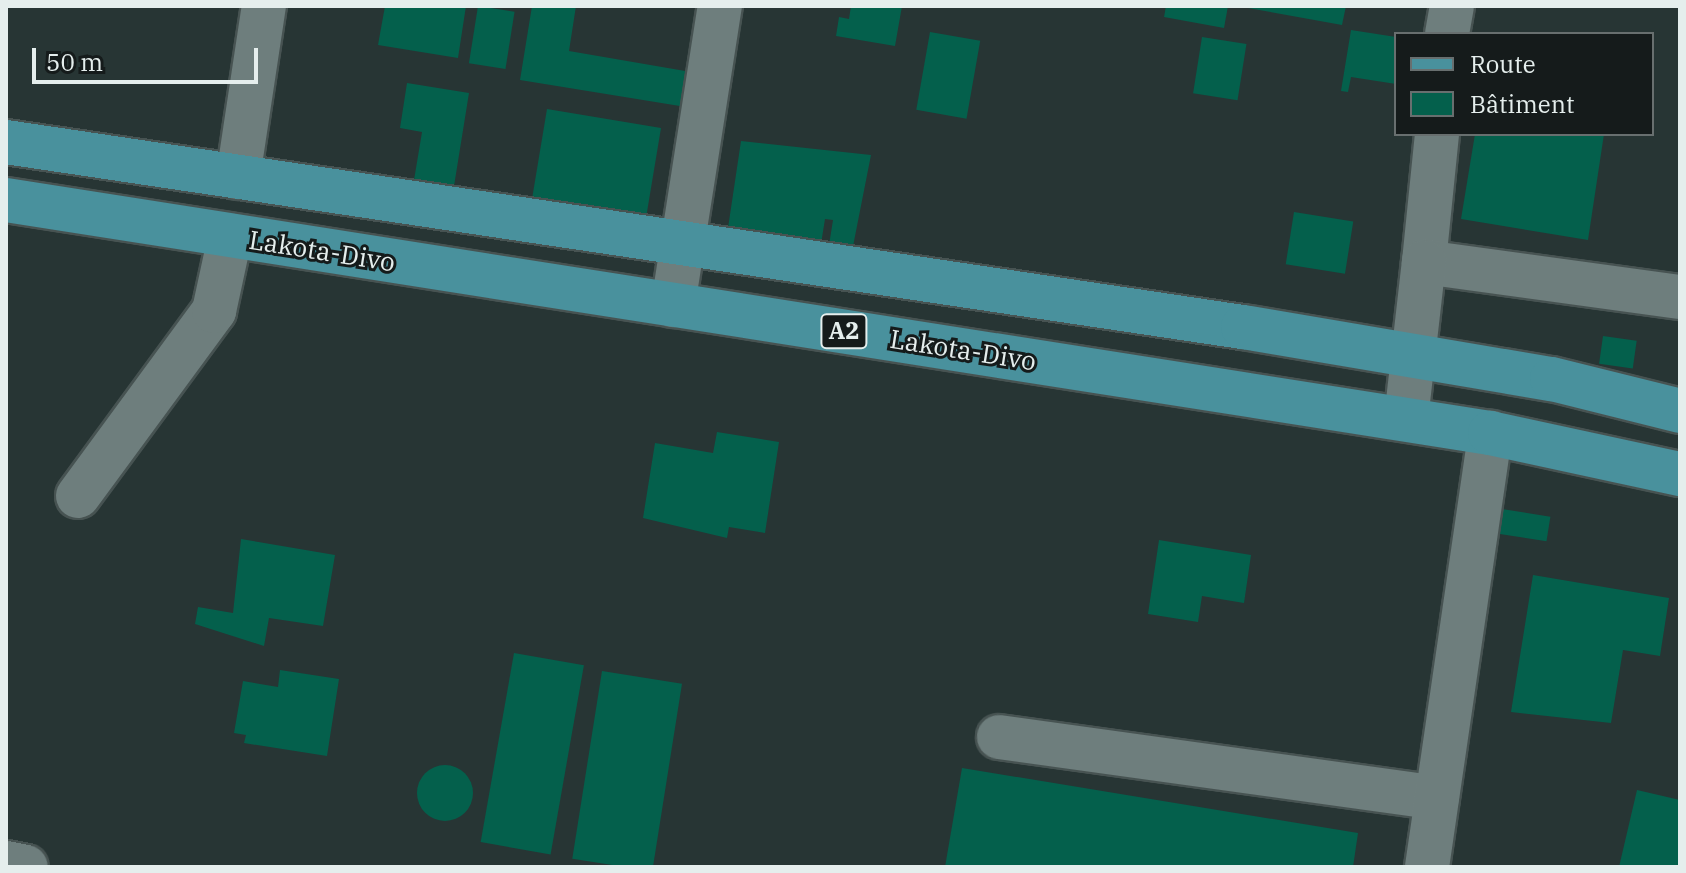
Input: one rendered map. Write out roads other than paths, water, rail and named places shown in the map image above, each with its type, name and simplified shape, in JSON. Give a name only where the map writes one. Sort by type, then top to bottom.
[{"type":"main road","points":[[6,142],[682,242],[1413,356],[1680,411]]},
{"type":"main road","name":"Lakota-Divo","points":[[6,200],[1406,419],[1490,433],[1680,474]]},
{"type":"street","points":[[238,177],[264,6]]},
{"type":"street","points":[[673,305],[720,6]]},
{"type":"street","points":[[1447,32],[1452,6]]},
{"type":"street","points":[[1406,419],[1437,136]]},
{"type":"street","points":[[78,496],[214,311],[230,237]]},
{"type":"street","points":[[1424,262],[1680,297]]},
{"type":"street","points":[[1427,867],[1490,433]]},
{"type":"street","points":[[999,737],[1437,798]]},
{"type":"street","points":[[6,863],[26,867]]}]
